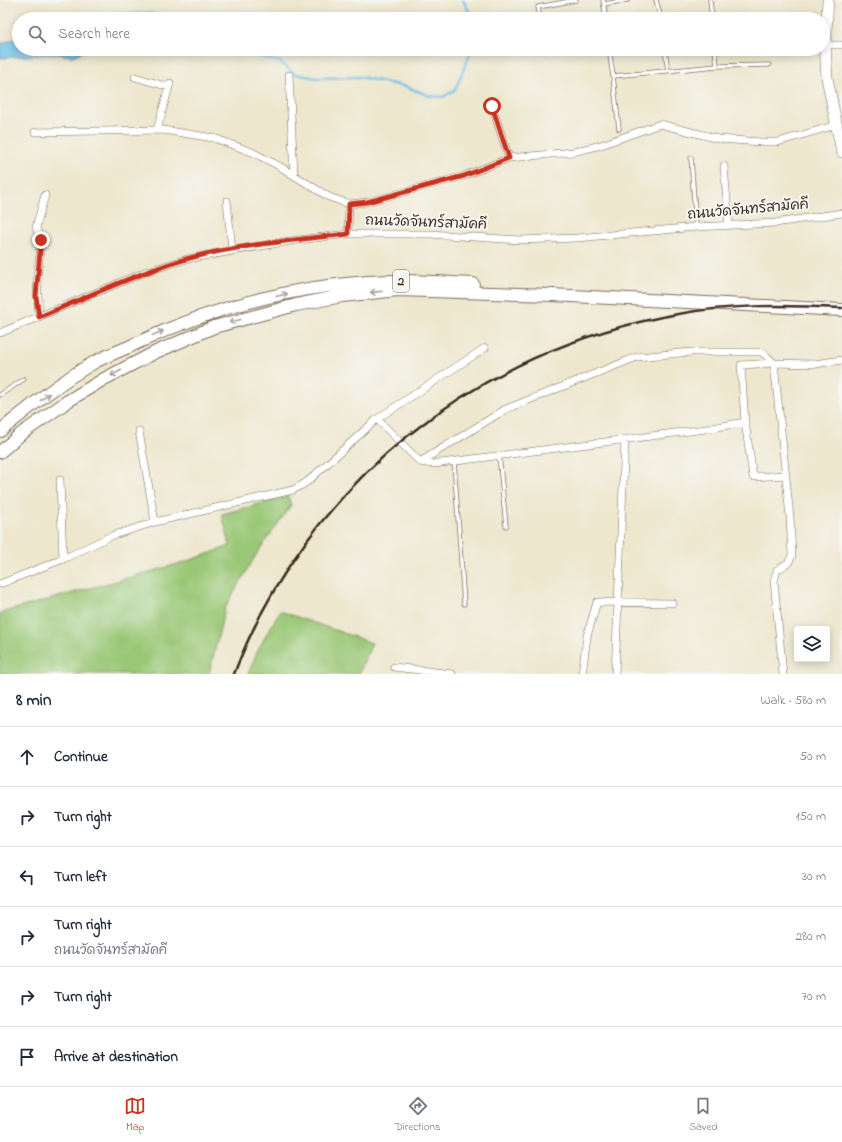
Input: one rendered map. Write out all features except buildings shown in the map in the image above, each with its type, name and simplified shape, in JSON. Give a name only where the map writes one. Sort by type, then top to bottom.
[{"type":"highway","name":"2","points":[[0,431],[94,363],[157,334],[212,312],[301,290],[400,281],[820,307]]},
{"type":"highway","name":"2","points":[[0,452],[21,434],[68,401],[104,379],[156,352],[214,327],[296,305],[342,296],[398,290],[552,295],[820,307]]},
{"type":"highway","points":[[820,307],[842,306]]},
{"type":"highway","points":[[820,307],[842,310]]},
{"type":"main road","points":[[827,12],[828,0]]},
{"type":"main road","points":[[826,56],[827,78],[837,106],[836,126],[841,145]]},
{"type":"street","points":[[830,45],[842,45]]},
{"type":"street","points":[[290,75],[294,175]]},
{"type":"street","points":[[135,77],[169,85],[156,130]]},
{"type":"street","points":[[492,106],[509,158]]},
{"type":"street","points":[[35,132],[156,130],[214,138],[252,152],[294,175],[329,197],[349,204],[367,202],[464,176],[509,158],[574,152],[620,139],[660,124],[719,139],[762,142],[778,142],[836,126]]},
{"type":"street","points":[[724,166],[729,225]]},
{"type":"street","points":[[39,317],[37,290],[41,244],[36,227],[45,194]]},
{"type":"street","points":[[227,201],[232,250]]},
{"type":"street","points":[[348,234],[349,204]]},
{"type":"street","name":"ถนนวัดจันทร์สามัคคี","points":[[0,333],[145,272],[187,259],[232,250],[348,234],[430,234],[527,240],[577,238],[696,227],[775,223],[842,213]]},
{"type":"street","points":[[0,584],[63,559],[111,536],[155,522],[293,490],[307,482],[377,419],[485,348]]},
{"type":"street","points":[[420,462],[506,409],[638,357],[691,352],[762,352],[774,363],[792,556],[788,563],[778,570],[774,581],[783,674]]},
{"type":"street","points":[[785,475],[753,477],[745,422],[742,365],[774,363],[815,364],[842,360]]},
{"type":"street","points":[[377,419],[420,462],[433,464],[745,422]]},
{"type":"street","points":[[139,431],[155,522]]},
{"type":"street","points":[[615,674],[625,439]]},
{"type":"street","points":[[60,480],[63,559]]},
{"type":"street","points":[[582,674],[587,636],[597,602],[672,603]]},
{"type":"street","points":[[394,666],[452,674]]},
{"type":"lane","points":[[539,12],[538,7],[576,0]]},
{"type":"lane","points":[[605,12],[604,2],[628,0]]},
{"type":"lane","points":[[656,0],[659,12]]},
{"type":"lane","points":[[710,0],[711,12]]},
{"type":"lane","points":[[611,56],[619,129]]},
{"type":"lane","points":[[666,56],[668,71]]},
{"type":"lane","points":[[716,56],[717,66]]},
{"type":"lane","points":[[613,76],[717,66],[769,65]]},
{"type":"lane","points":[[691,158],[696,227]]},
{"type":"lane","points":[[0,395],[24,379]]},
{"type":"lane","points":[[499,455],[506,526]]},
{"type":"lane","points":[[454,461],[464,604]]},
{"type":"green space","points":[[288,496],[291,505],[256,555],[225,608],[209,674],[0,674],[0,613],[185,562],[230,546],[222,514]]},
{"type":"green space","points":[[280,611],[372,643],[359,674],[248,674],[258,650]]},
{"type":"water","points":[[12,40],[12,56],[27,56],[0,58],[0,44]]},
{"type":"waterway","points":[[463,0],[469,12]]},
{"type":"waterway","points":[[257,56],[280,62],[295,74],[317,78],[360,77],[407,87],[430,96],[443,97],[455,90],[469,56]]},
{"type":"railway","points":[[234,674],[266,605],[306,542],[354,485],[408,436],[468,393],[534,358],[604,332],[678,314],[718,308],[760,306],[842,308]]},
{"type":"route","points":[[41,240],[36,296],[39,317],[145,272],[187,259],[232,250],[348,234],[349,204],[367,202],[464,176],[509,158],[492,106]]}]
